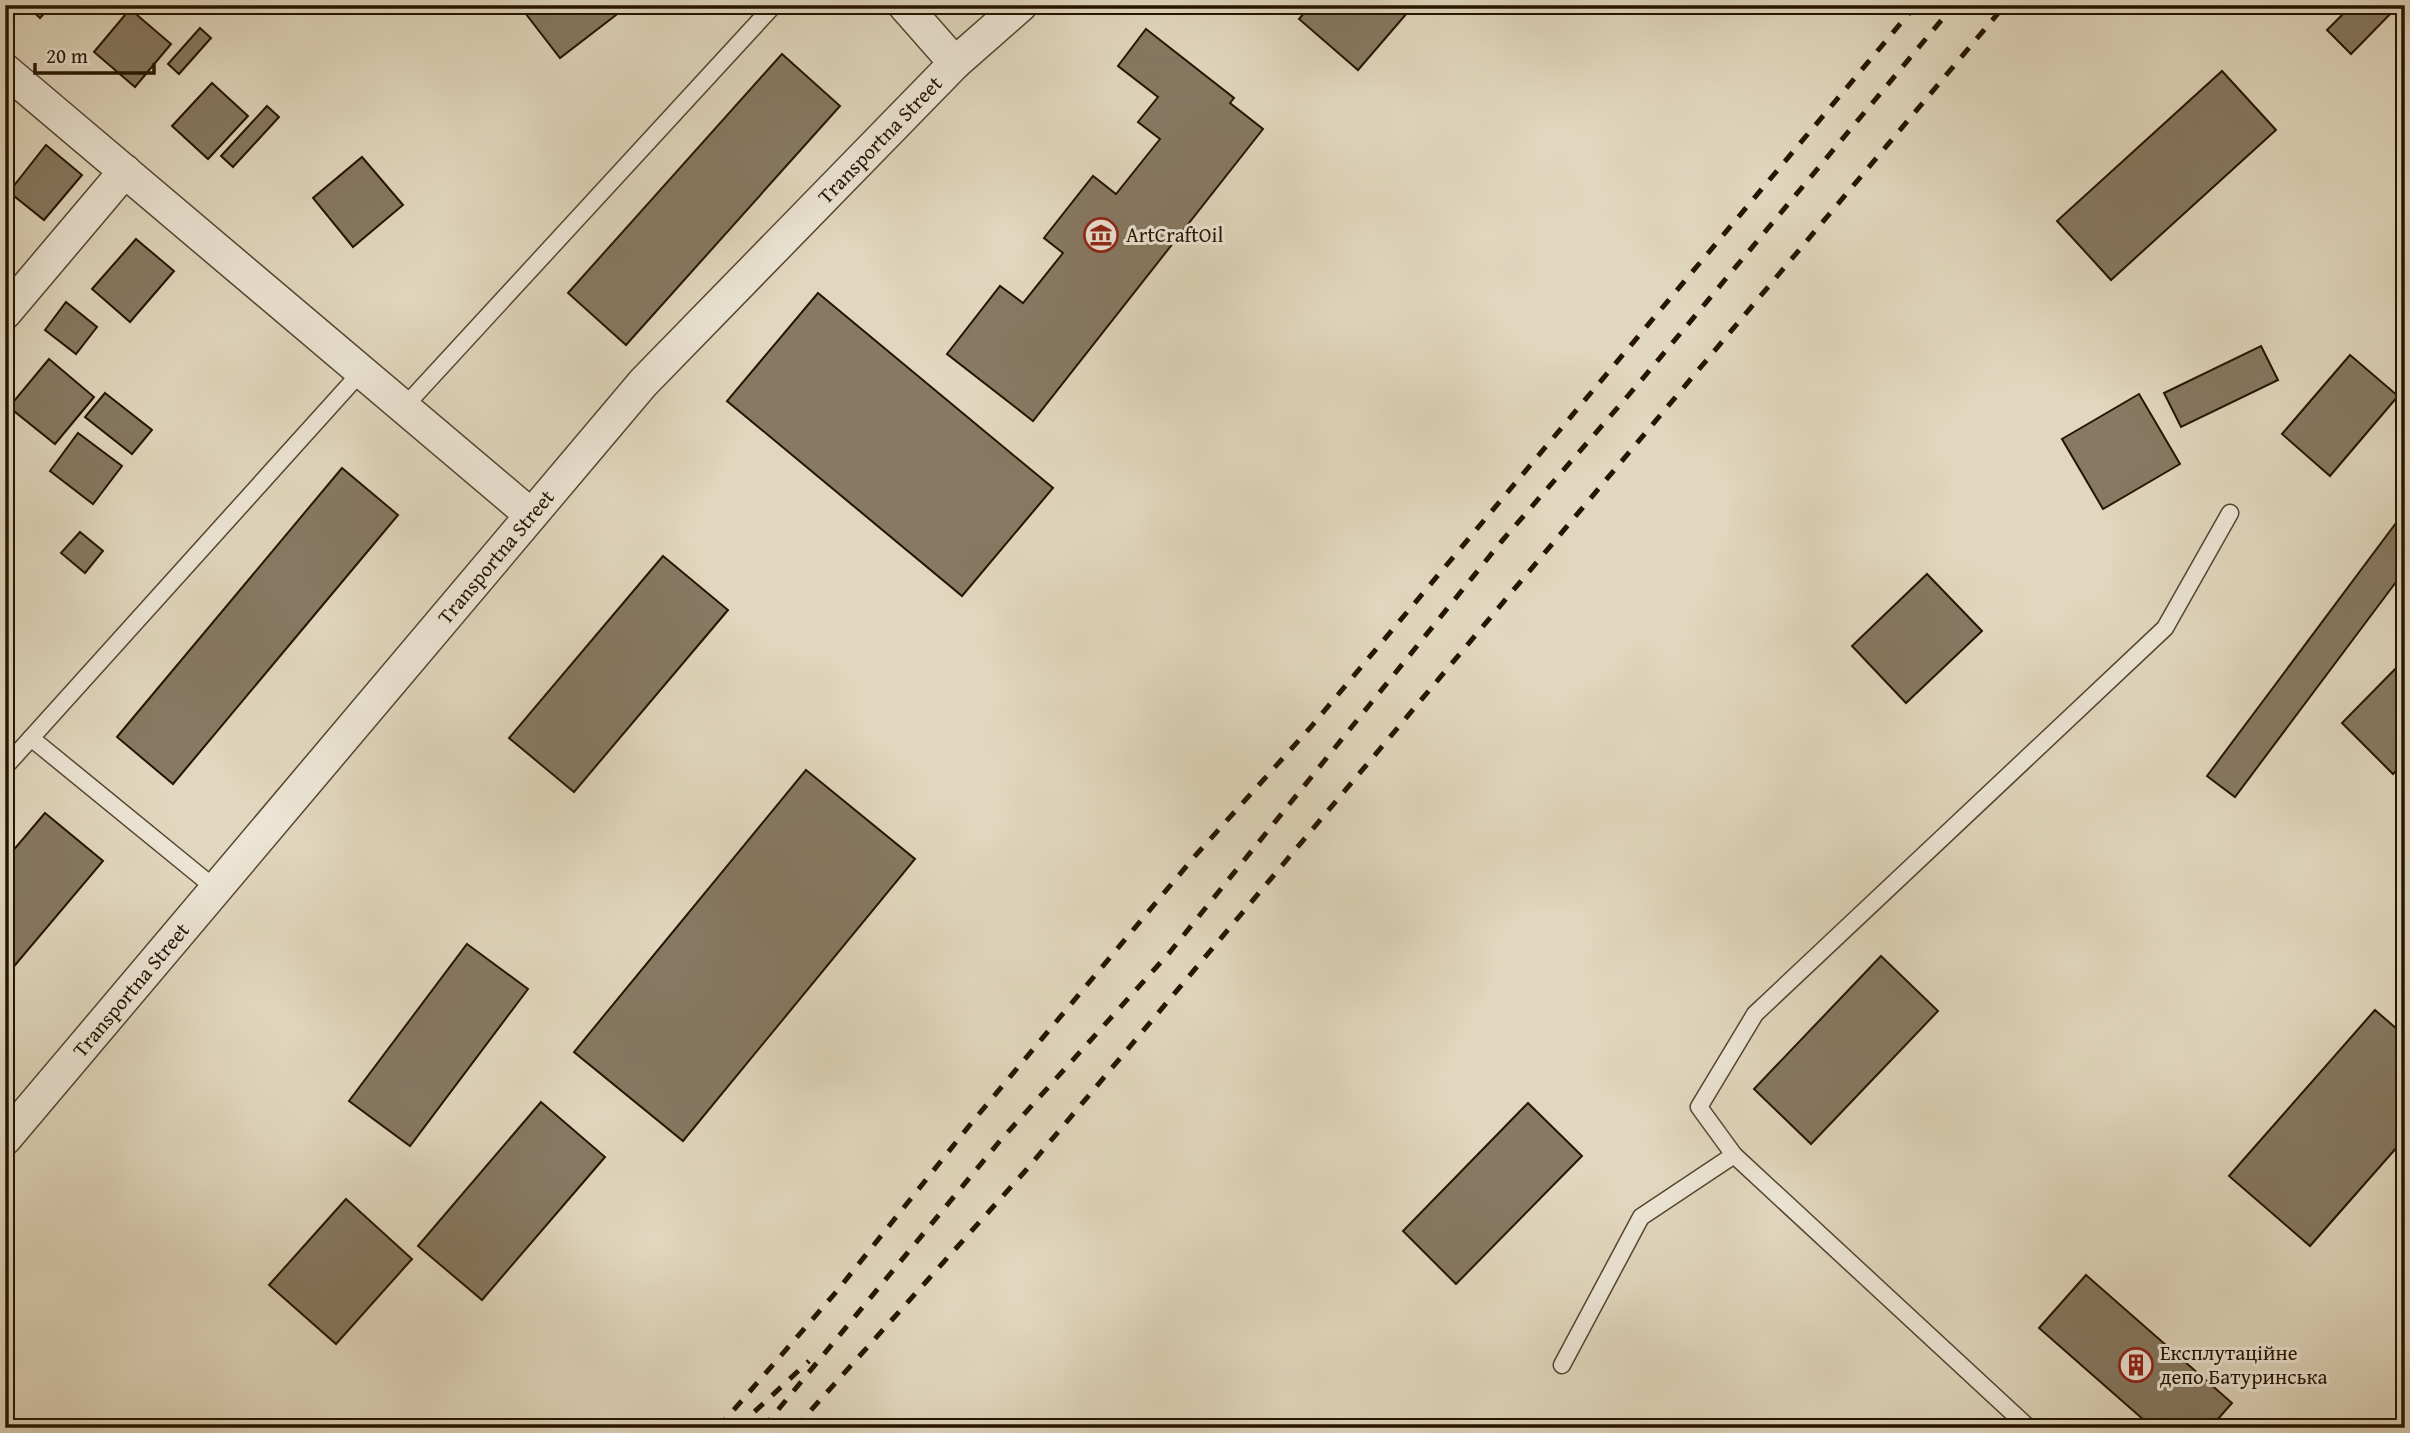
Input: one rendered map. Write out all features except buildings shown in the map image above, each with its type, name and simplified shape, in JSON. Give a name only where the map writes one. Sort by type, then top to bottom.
[{"type":"street","points":[[904,5],[955,63]]},
{"type":"street","name":"Transportna Street","points":[[5,1139],[643,383],[955,63],[1021,5]]},
{"type":"street","points":[[5,70],[531,515]]},
{"type":"street","points":[[5,313],[125,171]]},
{"type":"lane","points":[[404,407],[774,5]]},
{"type":"lane","points":[[5,767],[362,371]]},
{"type":"lane","points":[[2029,1428],[1734,1155],[1699,1107],[1755,1014],[2165,628],[2230,513]]},
{"type":"lane","points":[[31,738],[216,889]]},
{"type":"lane","points":[[1562,1365],[1641,1217],[1734,1155]]},
{"type":"railway","points":[[718,1428],[837,1291],[973,1121],[1195,856],[1310,728],[1916,5]]},
{"type":"railway","points":[[763,1428],[999,1142],[1170,952],[1501,542],[1639,383],[1954,5]]},
{"type":"railway","points":[[795,1428],[1027,1169],[2005,5]]},
{"type":"railway","points":[[737,1428],[809,1361]]},
{"type":"place","name":"ArtCraftOil","points":[[1101,235]]},
{"type":"place","name":"Експлутаційне депо Батуринська","points":[[2136,1365]]}]
